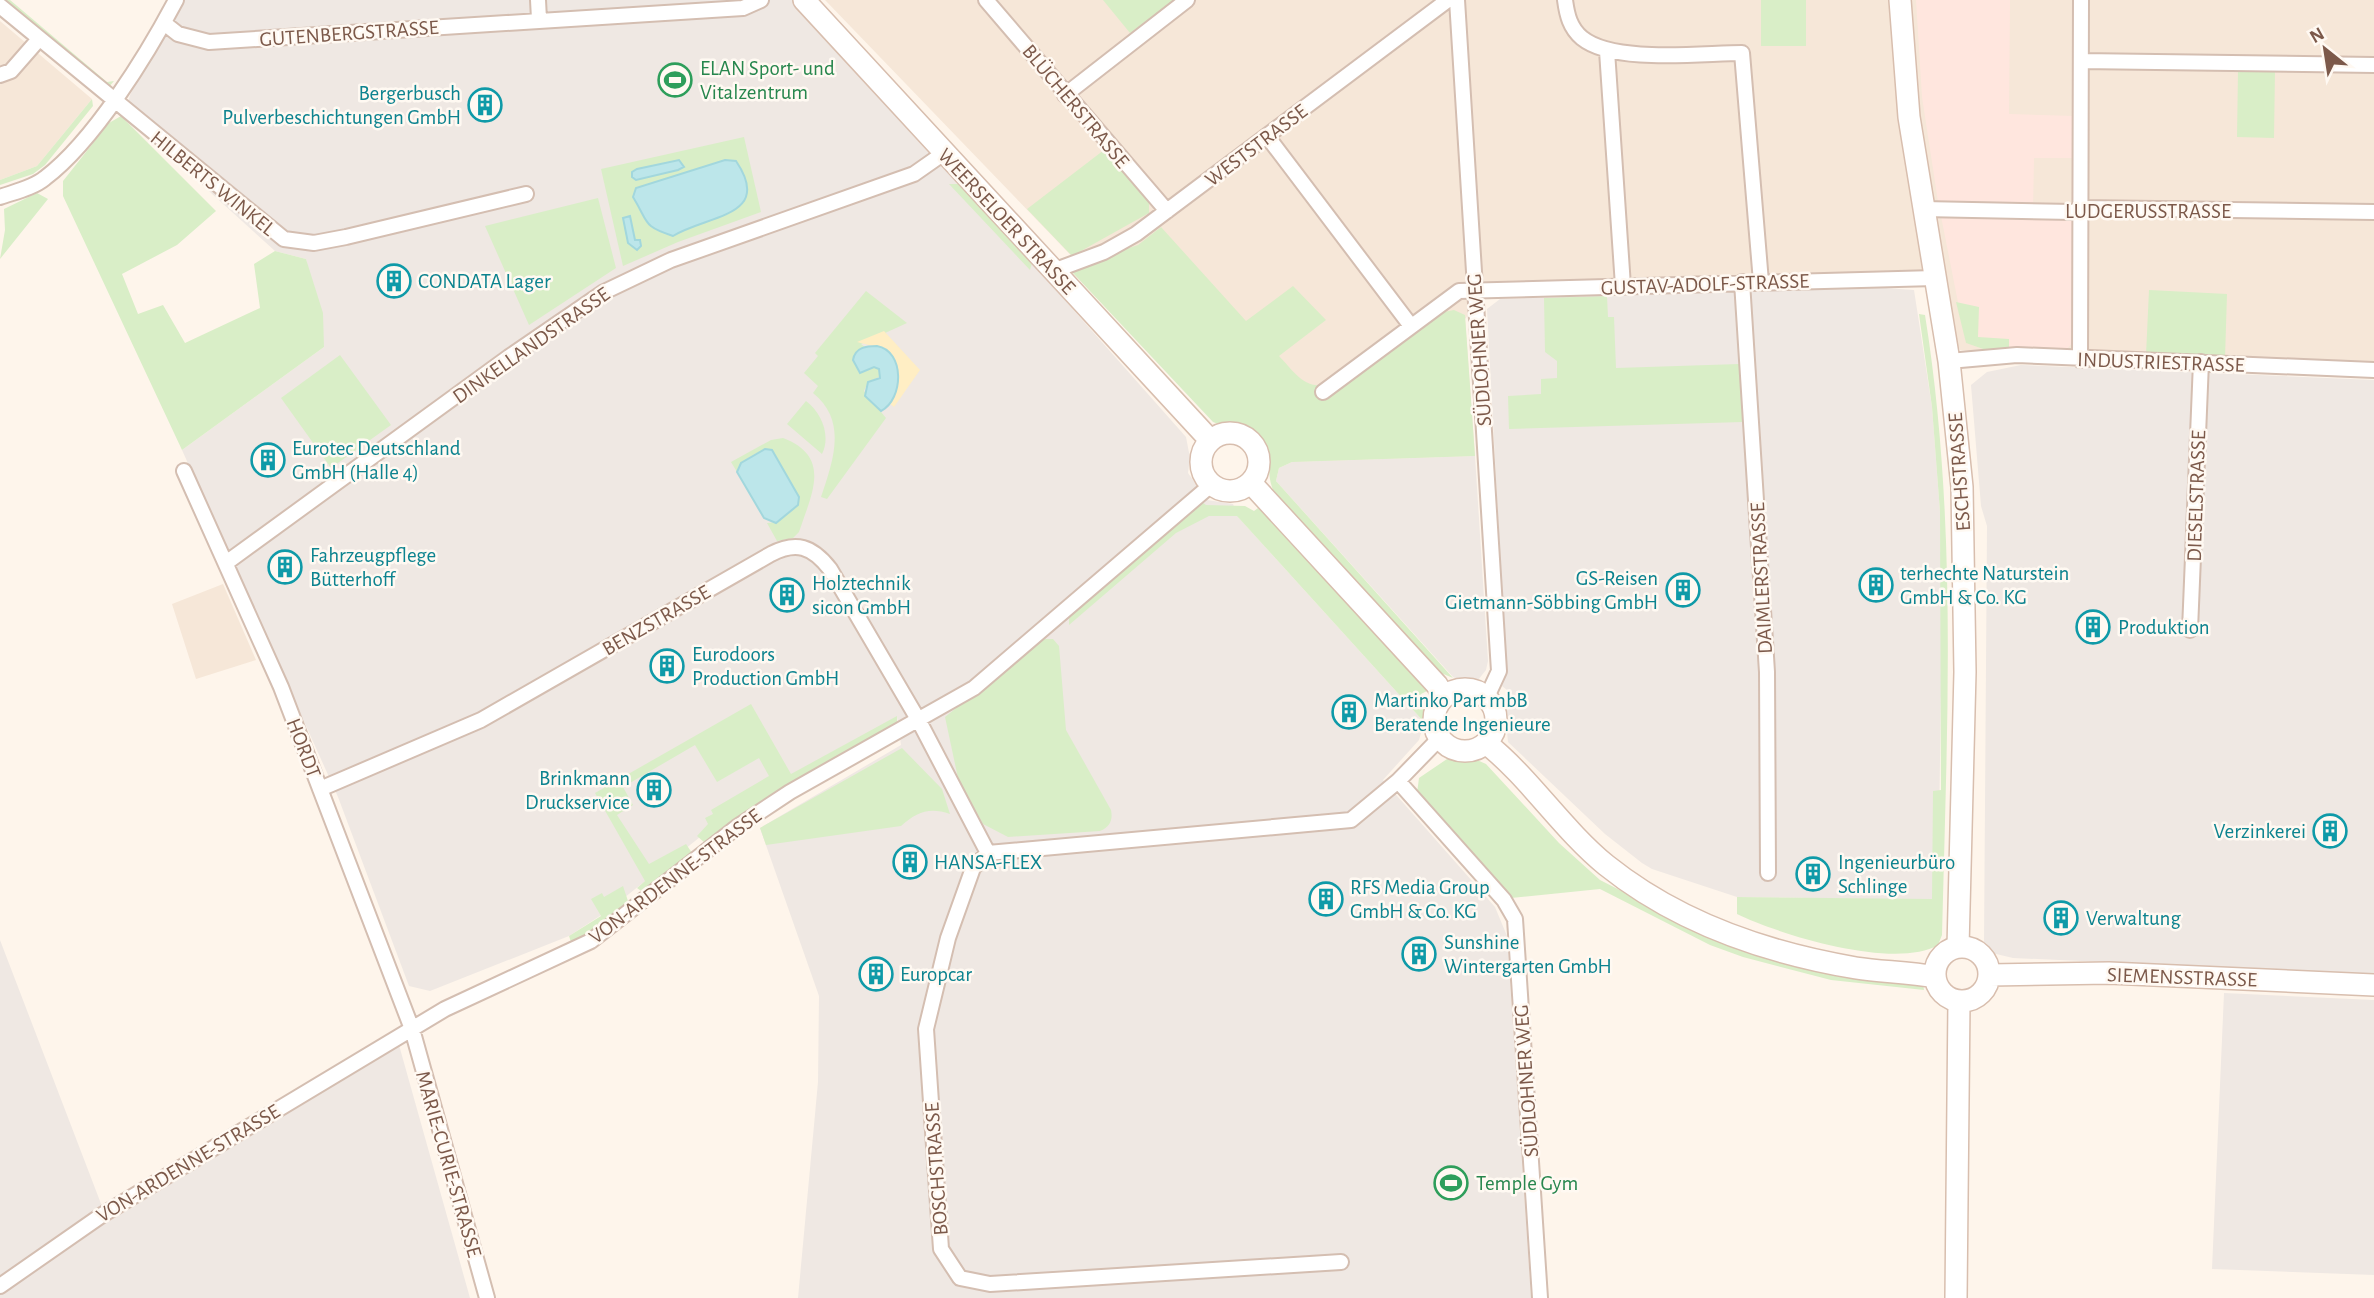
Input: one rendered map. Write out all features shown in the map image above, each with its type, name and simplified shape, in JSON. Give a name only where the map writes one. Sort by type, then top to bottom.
[{"type":"street","points":[[0,197],[44,180],[114,101],[176,0]]},
{"type":"street","points":[[538,0],[539,19]]},
{"type":"street","name":"GUTENBERGSTRASSE","points":[[164,23],[178,34],[209,43],[539,19],[743,8],[761,0]]},
{"type":"street","name":"WEERSELOER STRASSE","points":[[804,0],[1210,440]]},
{"type":"street","name":"BLÜCHERSTRASSE","points":[[986,0],[1167,211]]},
{"type":"street","points":[[1065,95],[1187,0]]},
{"type":"street","name":"WESTSTRASSE","points":[[1053,271],[1104,252],[1167,211],[1448,0]]},
{"type":"street","name":"SÜDLOHNER WEG","points":[[1457,0],[1499,671],[1487,697]]},
{"type":"street","points":[[1565,0],[1573,29],[1584,40],[1607,51],[1742,53],[1761,282]]},
{"type":"street","name":"ESCHSTRASSE","points":[[1900,0],[1905,80],[1958,432],[1964,547],[1958,947]]},
{"type":"street","points":[[2080,360],[2081,0]]},
{"type":"street","name":"HILBERTS WINKEL","points":[[0,6],[268,229],[284,239],[298,242],[346,237],[526,194]]},
{"type":"street","points":[[0,75],[11,71],[39,39]]},
{"type":"street","points":[[1607,51],[1623,286]]},
{"type":"street","points":[[2081,61],[2374,65]]},
{"type":"street","points":[[1267,136],[1411,326]]},
{"type":"street","name":"DINKELLANDSTRASSE","points":[[226,564],[509,357],[604,292],[671,260],[914,174],[944,153]]},
{"type":"street","name":"LUDGERUSSTRASSE","points":[[1923,209],[2374,212]]},
{"type":"street","name":"GUSTAV-ADOLF-STRASSE","points":[[1323,392],[1459,291],[1935,278]]},
{"type":"street","name":"DAIMLERSTRASSE","points":[[1742,282],[1767,672],[1768,873]]},
{"type":"street","name":"INDUSTRIESTRASSE","points":[[1949,361],[2017,355],[2080,360],[2201,362],[2374,370]]},
{"type":"street","name":"DIESELSTRASSE","points":[[2190,630],[2201,362]]},
{"type":"street","points":[[1227,433],[1244,436],[1251,442],[1259,458],[1259,467],[1251,483],[1236,491],[1218,489],[1211,485],[1205,477],[1201,458],[1210,440],[1227,433]]},
{"type":"street","name":"HORDT","points":[[184,471],[281,687],[412,1030]]},
{"type":"street","points":[[1251,483],[1437,685],[1444,697]]},
{"type":"street","name":"VON-ARDENNE-STRASSE","points":[[0,1286],[102,1215],[478,991],[567,954],[591,941],[737,827],[790,792],[974,688],[1211,485]]},
{"type":"street","name":"BENZSTRASSE","points":[[320,789],[481,720],[771,554],[796,546],[809,548],[830,569],[919,721]]},
{"type":"street","points":[[1465,689],[1487,697],[1496,715],[1496,725],[1486,743],[1478,748],[1458,750],[1442,741],[1434,719],[1444,697],[1465,689]]},
{"type":"street","points":[[919,721],[988,853],[1351,820],[1398,781],[1434,744],[1442,741]]},
{"type":"street","points":[[1486,743],[1604,863],[1660,902],[1714,927],[1780,951],[1853,967],[1935,977]]},
{"type":"street","name":"SÜDLOHNER WEG","points":[[1398,781],[1504,900],[1515,919],[1540,1298]]},
{"type":"street","name":"BOSCHSTRASSE","points":[[988,853],[973,868],[948,938],[926,1030],[941,1249],[960,1278],[990,1284],[1341,1262]]},
{"type":"street","points":[[1958,947],[1968,948],[1984,957],[1990,975],[1983,992],[1976,998],[1959,1001],[1942,993],[1935,977],[1941,957],[1958,947]]},
{"type":"street","name":"SIEMENSSTRASSE","points":[[1990,975],[2109,973],[2374,985]]},
{"type":"street","points":[[1956,1298],[1959,1001]]},
{"type":"street","name":"MARIE-CURIE-STRASSE","points":[[412,1030],[486,1298]]},
{"type":"shaded area","points":[[184,0],[799,0],[1186,437],[1190,458],[1188,473],[1207,500],[1233,504],[1239,518],[1424,722],[1419,740],[1383,780],[1495,907],[1507,936],[1531,1298],[798,1298],[818,1082],[819,996],[760,828],[901,745],[897,717],[710,829],[609,910],[569,936],[430,991],[409,986],[338,797],[182,450],[324,347],[306,259],[275,251],[125,115],[130,95],[142,71]]},
{"type":"shaded area","points":[[825,0],[2374,0],[2374,367],[2080,360],[1960,350],[1917,270],[1492,283],[1465,319],[1475,456],[1292,462],[1276,441],[1220,410]]},
{"type":"shaded area","points":[[1916,0],[2010,0],[2009,114],[2074,116],[2073,158],[2034,158],[2033,210],[1939,208],[1922,97]]},
{"type":"shaded area","points":[[0,21],[92,99],[37,166],[0,180]]},
{"type":"shaded area","points":[[1940,211],[2073,214],[2072,343],[2068,348],[2060,352],[1983,349],[1966,343]]},
{"type":"shaded area","points":[[1870,287],[1914,290],[1932,407],[1940,512],[1942,618],[1938,900],[1737,897],[1652,869],[1642,863],[1605,834],[1508,742],[1504,701],[1507,690],[1502,686],[1506,668],[1487,309],[1500,299]]},
{"type":"shaded area","points":[[2021,365],[2374,380],[2374,974],[2013,958],[1992,953],[1984,944],[1987,526],[1981,506],[1971,385],[1987,372]]},
{"type":"shaded area","points":[[1475,456],[1488,661],[1486,670],[1478,680],[1462,681],[1453,677],[1276,481],[1279,468],[1292,462]]},
{"type":"shaded area","points":[[223,584],[256,660],[196,679],[172,604]]},
{"type":"shaded area","points":[[0,940],[108,1222],[399,1045],[470,1298],[0,1298]]},
{"type":"shaded area","points":[[2224,993],[2374,1000],[2374,1275],[2212,1269]]},
{"type":"green space","points":[[0,0],[10,0],[107,82],[114,81],[108,88]]},
{"type":"green space","points":[[1103,0],[1174,0],[1130,33]]},
{"type":"green space","points":[[1761,0],[1806,0],[1806,46],[1761,46]]},
{"type":"green space","points":[[2238,71],[2275,71],[2274,138],[2237,137]]},
{"type":"green space","points":[[92,99],[93,106],[45,165],[33,174],[0,185],[0,180],[37,166]]},
{"type":"green space","points":[[121,116],[216,211],[177,245],[122,274],[138,314],[163,305],[185,343],[260,308],[254,264],[275,251],[306,259],[323,313],[324,347],[182,450],[63,196],[63,181],[109,123]]},
{"type":"green space","points":[[744,137],[761,212],[678,242],[623,266],[601,169]]},
{"type":"green space","points":[[1104,150],[1149,203],[1149,213],[1072,256],[1027,209]]},
{"type":"green space","points":[[949,184],[962,184],[1032,263],[1030,270]]},
{"type":"green space","points":[[37,193],[48,199],[0,259],[5,230],[4,209]]},
{"type":"green space","points":[[598,198],[616,268],[529,325],[485,226]]},
{"type":"green space","points":[[1161,227],[1246,321],[1293,286],[1326,320],[1279,356],[1298,376],[1315,385],[1322,385],[1439,313],[1454,310],[1465,315],[1475,456],[1292,462],[1279,468],[1276,481],[1453,678],[1441,673],[1432,664],[1273,490],[1267,447],[1257,433],[1238,425],[1213,422],[1072,272],[1080,264],[1138,245]]},
{"type":"green space","points":[[2149,290],[2227,294],[2225,358],[2146,355]]},
{"type":"green space","points":[[866,291],[907,323],[861,344],[865,347],[861,348],[864,372],[874,367],[879,369],[881,376],[868,382],[864,391],[886,418],[827,499],[821,497],[833,456],[834,429],[824,404],[813,393],[818,386],[804,373],[818,356],[815,353]]},
{"type":"green space","points":[[1607,296],[1608,317],[1614,317],[1616,368],[1739,364],[1743,422],[1509,429],[1508,396],[1541,394],[1541,379],[1557,378],[1557,361],[1545,352],[1544,298]]},
{"type":"green space","points":[[1956,302],[1979,307],[1978,337],[2009,339],[2009,350],[1983,349],[1966,343]]},
{"type":"green space","points":[[1919,314],[1925,315],[1935,392],[1946,547],[1948,702],[1942,935],[1938,945],[1919,952],[1895,954],[1838,947],[1780,931],[1737,914],[1737,897],[1932,899],[1933,791],[1941,790],[1940,512],[1932,407]]},
{"type":"green space","points":[[340,355],[391,425],[331,468],[281,398]]},
{"type":"green space","points":[[806,401],[817,412],[823,425],[826,440],[822,454],[787,424]]},
{"type":"green space","points":[[783,438],[799,446],[808,456],[813,466],[814,478],[809,504],[799,532],[793,538],[777,541],[767,523],[777,522],[799,501],[772,450],[751,456],[742,463],[737,472],[731,462],[771,440]]},
{"type":"green space","points":[[1202,502],[1206,505],[1245,506],[1254,511],[1258,508],[1274,521],[1409,667],[1427,691],[1421,694],[1425,705],[1424,722],[1237,516],[1209,516],[1176,533],[1069,625],[1069,613]]},
{"type":"green space","points":[[1042,639],[1053,639],[1059,646],[1066,730],[1111,810],[1111,820],[1100,831],[1008,837],[983,824],[958,778],[945,717]]},
{"type":"green space","points":[[751,704],[791,774],[897,716],[897,726],[774,795],[705,843],[697,836],[708,824],[705,818],[713,814],[711,810],[769,776],[759,758],[717,782],[695,745],[623,787],[633,805],[617,815],[649,864],[686,844],[692,853],[644,893],[637,888],[645,881],[595,793]]},
{"type":"green space","points":[[902,748],[942,789],[950,814],[929,811],[912,817],[901,826],[766,845],[760,828]]},
{"type":"green space","points":[[1447,759],[1477,760],[1486,764],[1559,843],[1600,880],[1647,904],[1923,984],[1924,990],[1831,980],[1743,957],[1710,945],[1600,889],[1511,898],[1417,793],[1419,778]]},
{"type":"green space","points":[[623,886],[629,904],[572,945],[569,936],[601,916],[591,899],[602,893],[604,897]]},
{"type":"sand","points":[[884,331],[920,370],[894,407],[890,404],[896,392],[896,378],[888,350],[857,342]]},
{"type":"water","points":[[679,160],[684,167],[678,170],[636,180],[632,177],[632,172],[637,169]]},
{"type":"water","points":[[725,160],[736,161],[746,179],[747,193],[742,204],[732,212],[673,236],[647,223],[633,197],[636,188]]},
{"type":"water","points":[[630,216],[635,240],[640,240],[641,246],[637,250],[628,243],[623,218]]},
{"type":"water","points":[[877,346],[893,357],[898,376],[894,396],[889,405],[881,411],[865,396],[868,382],[880,378],[879,369],[874,367],[860,373],[853,360],[859,350]]},
{"type":"water","points":[[765,449],[772,450],[799,497],[798,505],[776,523],[764,518],[737,472],[741,463]]},
{"type":"place","name":"ELAN Sport- und Vitalzentrum","points":[[675,80]]},
{"type":"place","name":"Bergerbusch Pulverbeschichtungen GmbH","points":[[485,105]]},
{"type":"place","name":"CONDATA Lager","points":[[394,281]]},
{"type":"place","name":"Eurotec Deutschland GmbH (Halle 4)","points":[[268,460]]},
{"type":"place","name":"Fahrzeugpflege Bütterhoff","points":[[285,567]]},
{"type":"place","name":"terhechte Naturstein GmbH & Co. KG","points":[[1876,585]]},
{"type":"place","name":"GS-Reisen Gietmann-Söbbing GmbH","points":[[1683,590]]},
{"type":"place","name":"Holztechnik sicon GmbH","points":[[787,595]]},
{"type":"place","name":"Produktion","points":[[2093,627]]},
{"type":"place","name":"Eurodoors Production GmbH","points":[[667,666]]},
{"type":"place","name":"Martinko Part mbB Beratende Ingenieure","points":[[1349,712]]},
{"type":"place","name":"Brinkmann Druckservice","points":[[654,790]]},
{"type":"place","name":"Verzinkerei","points":[[2330,831]]},
{"type":"place","name":"HANSA-FLEX","points":[[910,862]]},
{"type":"place","name":"Ingenieurbüro Schlinge","points":[[1813,874]]},
{"type":"place","name":"RFS Media Group GmbH & Co. KG","points":[[1326,899]]},
{"type":"place","name":"Verwaltung","points":[[2061,918]]},
{"type":"place","name":"Sunshine Wintergarten GmbH","points":[[1419,954]]},
{"type":"place","name":"Europcar","points":[[876,974]]},
{"type":"place","name":"Temple Gym","points":[[1451,1183]]}]
